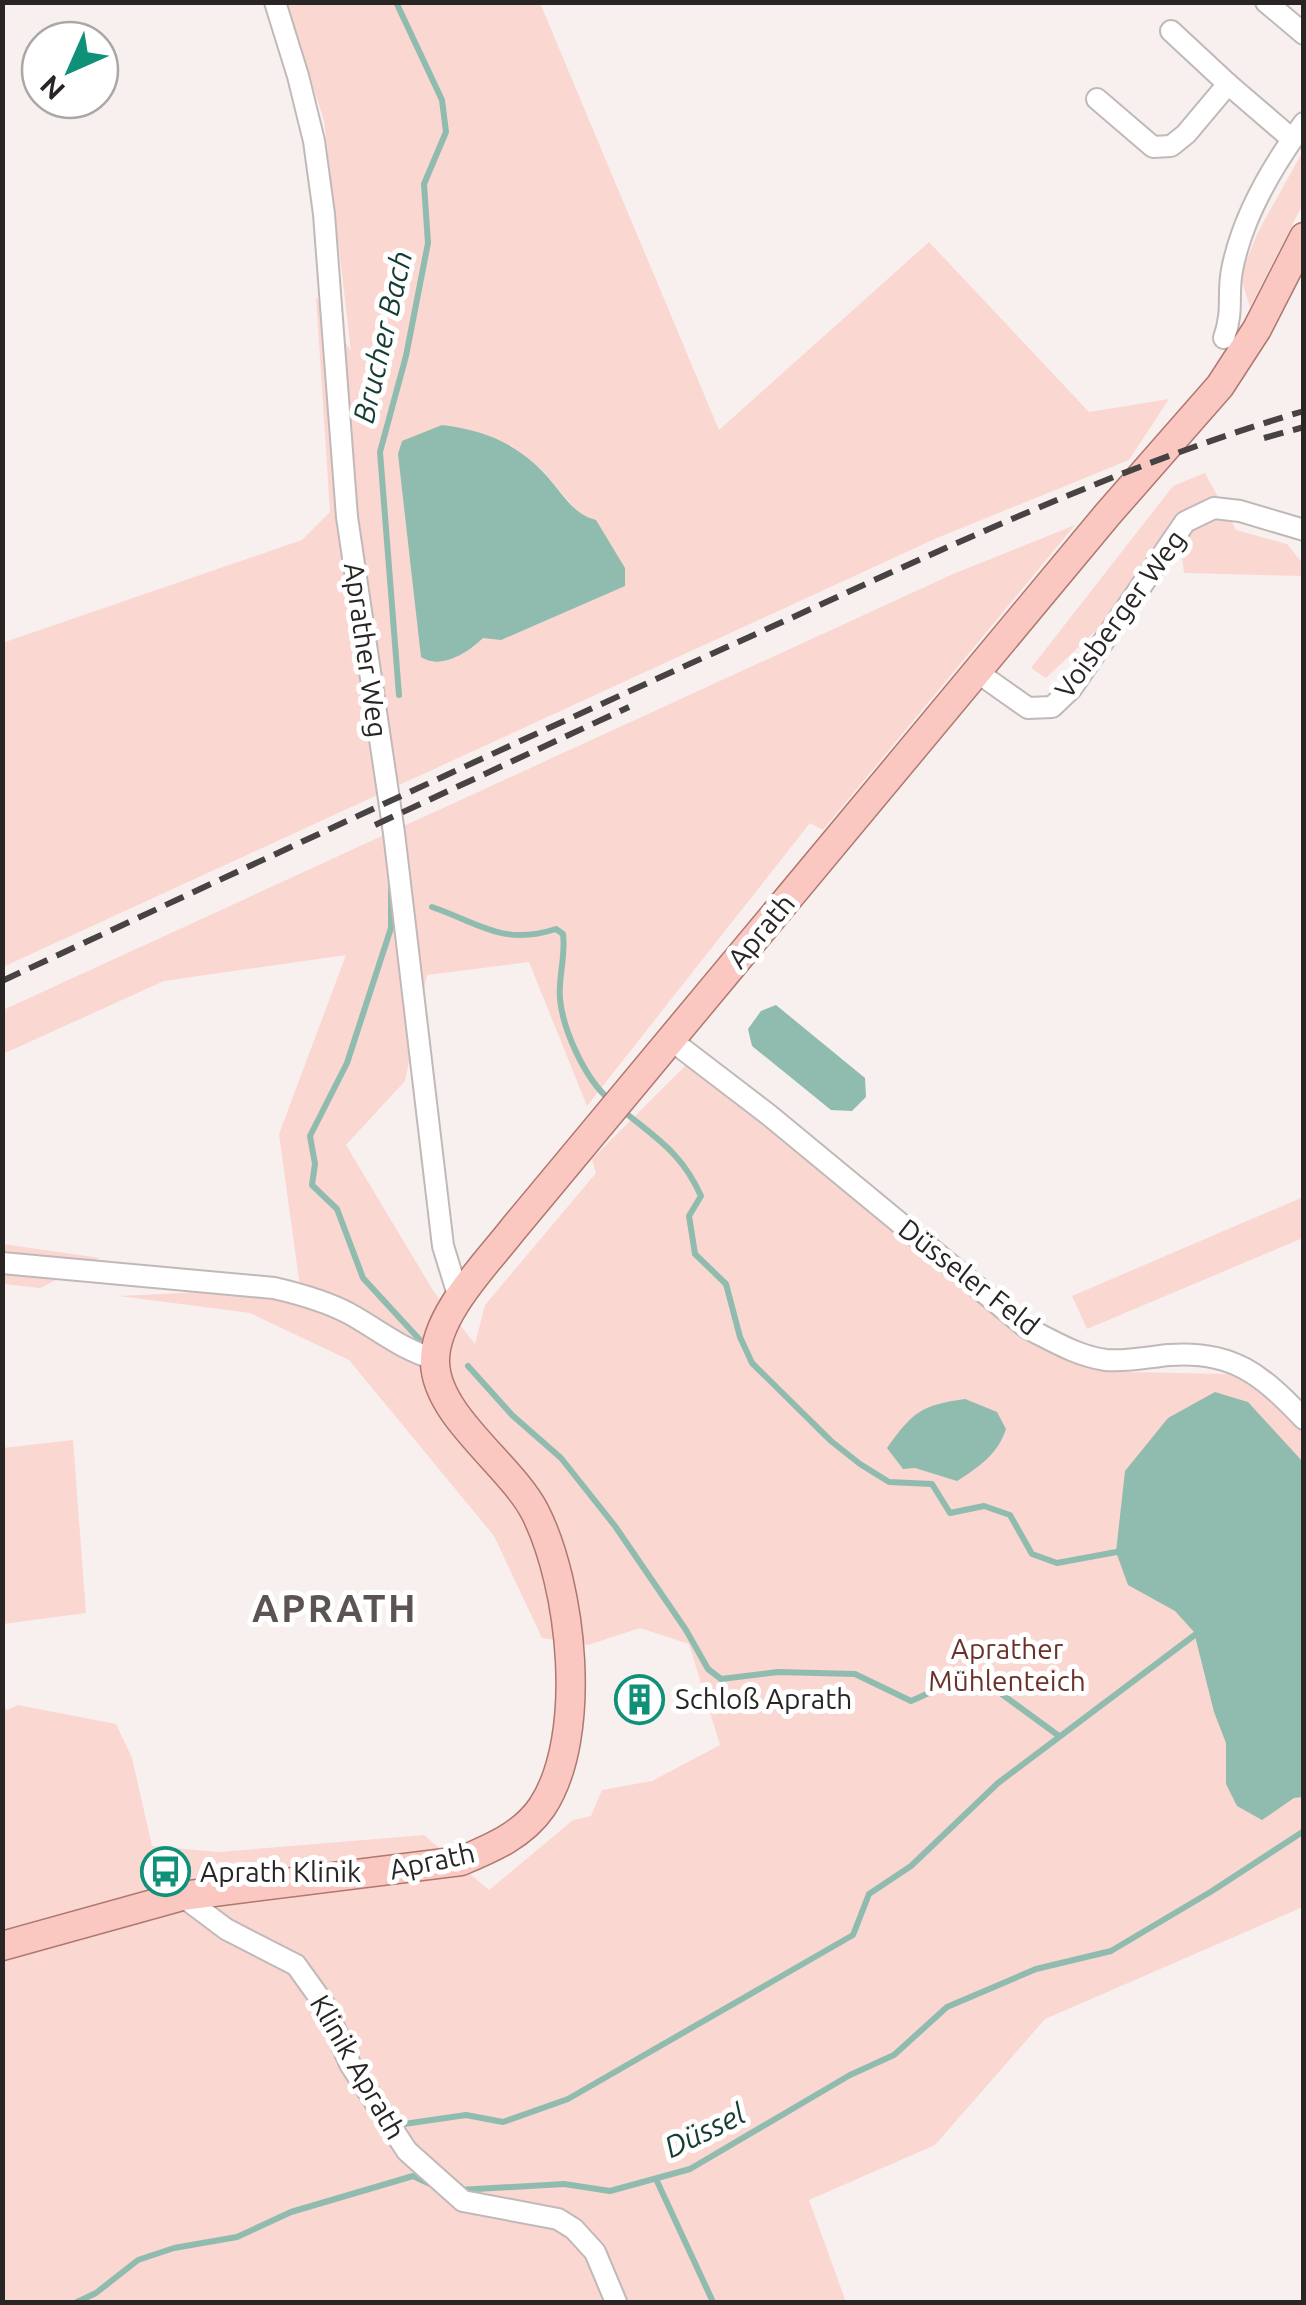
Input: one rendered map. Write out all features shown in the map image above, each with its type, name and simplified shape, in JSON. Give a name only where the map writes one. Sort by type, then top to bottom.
[{"type":"main road","name":"Aprath","points":[[2,1946],[182,1896],[461,1860],[498,1846],[542,1806],[560,1768],[568,1718],[570,1656],[563,1595],[534,1510],[443,1393],[434,1358],[440,1334],[459,1298],[601,1123],[1195,416],[1239,360],[1304,237]]},
{"type":"street","name":"Aprather Weg","points":[[274,2],[314,141],[324,214],[346,517],[394,833],[444,1246],[459,1298]]},
{"type":"street","points":[[1266,2],[1304,34]]},
{"type":"street","points":[[1171,31],[1228,84],[1298,131],[1254,207],[1237,247],[1231,275],[1232,315],[1224,338]]},
{"type":"street","points":[[1098,98],[1153,147],[1171,146],[1228,84]]},
{"type":"street","name":"Voisberger Weg","points":[[977,672],[1028,708],[1052,707],[1071,689],[1184,522],[1214,508],[1240,511],[1304,530]]},
{"type":"street","name":"Voisberger Weg","points":[[1270,521],[1304,543]]},
{"type":"street","name":"Düsseler Feld","points":[[671,1040],[769,1115],[1027,1328],[1072,1352],[1110,1360],[1194,1353],[1233,1362],[1268,1381],[1304,1419]]},
{"type":"street","points":[[2,1263],[274,1288],[306,1295],[348,1313],[410,1352],[434,1358]]},
{"type":"street","name":"Klinik Aprath","points":[[182,1896],[226,1929],[296,1965],[324,2004],[350,2064],[408,2151],[464,2201],[558,2220],[574,2229],[595,2252],[616,2302]]},
{"type":"green space","points":[[285,3],[540,3],[719,430],[929,242],[1089,412],[1169,399],[1129,460],[937,538],[3,967],[2,643],[302,540],[330,512],[316,297],[351,351],[324,120]],"holes":[[[511,445],[544,472],[581,516],[472,649]]]},
{"type":"green space","points":[[1303,151],[1303,204],[1250,307],[1240,276],[1258,232]]},
{"type":"green space","points":[[1205,473],[1236,530],[1287,544],[1303,564],[1303,576],[1184,573],[1181,550],[1046,678],[1031,668],[1173,486]]},
{"type":"green space","points":[[1075,525],[823,830],[810,823],[587,1106],[529,962],[427,975],[405,1081],[346,1145],[434,1292],[475,1344],[485,1305],[596,1173],[592,1159],[687,1064],[1076,1360],[1128,1372],[1230,1374],[1268,1386],[1303,1424],[1303,1907],[1045,2019],[935,2145],[809,2200],[846,2302],[3,2302],[2,1704],[7,1710],[18,1705],[116,1724],[132,1758],[152,1846],[219,1852],[424,1835],[489,1890],[573,1820],[591,1816],[602,1790],[652,1781],[720,1745],[689,1644],[640,1628],[588,1645],[542,1638],[494,1536],[349,1360],[250,1313],[119,1296],[300,1287],[279,1134],[346,955],[164,981],[3,1054],[3,1010],[953,574]]},
{"type":"green space","points":[[1303,1197],[1303,1238],[1087,1329],[1072,1296]]},
{"type":"green space","points":[[3,1244],[100,1258],[40,1288],[3,1284]]},
{"type":"green space","points":[[73,1440],[86,1613],[3,1624],[3,1448]]},
{"type":"shaded area","points":[[442,425],[498,440],[534,463],[574,508],[596,520],[625,568],[625,586],[501,640],[483,638],[454,658],[437,662],[421,657],[398,454],[402,441]]},
{"type":"shaded area","points":[[776,1005],[865,1078],[866,1097],[852,1111],[831,1110],[752,1046],[748,1029],[761,1011]]},
{"type":"shaded area","name":"Aprather Mühlenteich","points":[[1215,1392],[1248,1402],[1303,1462],[1303,1797],[1294,1798],[1262,1820],[1237,1806],[1226,1784],[1226,1743],[1194,1632],[1175,1611],[1128,1585],[1116,1552],[1125,1471],[1168,1418]]},
{"type":"shaded area","points":[[965,1399],[997,1412],[1006,1429],[993,1453],[957,1481],[915,1468],[903,1469],[887,1448],[904,1426],[928,1408]]},
{"type":"waterway","name":"Brucher Bach","points":[[396,2],[442,100],[446,132],[424,184],[428,243],[406,356],[380,452],[399,695]]},
{"type":"waterway","points":[[391,885],[391,928],[347,1063],[310,1136],[315,1164],[312,1185],[337,1209],[363,1278],[419,1339]]},
{"type":"waterway","name":"Brucher Bach","points":[[432,907],[506,934],[537,934],[556,929],[563,934],[562,1011],[584,1067],[609,1099]]},
{"type":"waterway","name":"Brucher Bach","points":[[622,1110],[668,1148],[694,1181],[701,1196],[689,1216],[695,1254],[726,1284],[740,1337],[752,1363],[831,1441],[889,1482],[932,1484],[950,1513],[984,1506],[1010,1515],[1032,1554],[1057,1563],[1122,1551]]},
{"type":"waterway","points":[[468,1366],[512,1415],[561,1458],[615,1526],[708,1669],[721,1679],[778,1672],[855,1674],[911,1701],[960,1672],[988,1684],[1059,1736]]},
{"type":"waterway","points":[[404,2124],[466,2115],[503,2122],[568,2099],[853,1935],[869,1894],[911,1866],[998,1783],[1200,1631]]},
{"type":"waterway","name":"Düssel","points":[[458,2190],[564,2184],[610,2191],[690,2169],[850,2075],[894,2055],[947,2007],[1036,1969],[1111,1951],[1304,1831]]},
{"type":"waterway","name":"Düssel","points":[[77,2302],[96,2293],[138,2260],[174,2248],[237,2237],[291,2212],[413,2176],[432,2185]]},
{"type":"waterway","points":[[656,2179],[713,2302]]},
{"type":"railway","points":[[2,981],[959,542],[1095,484],[1304,411]]},
{"type":"railway","points":[[1264,438],[1304,427]]},
{"type":"railway","points":[[375,825],[629,707]]},
{"type":"place","name":"Schloß Aprath","points":[[640,1699]]},
{"type":"place","name":"Aprath Klinik","points":[[165,1872]]},
{"type":"district","name":"APRATH","points":[[335,1609]]}]
